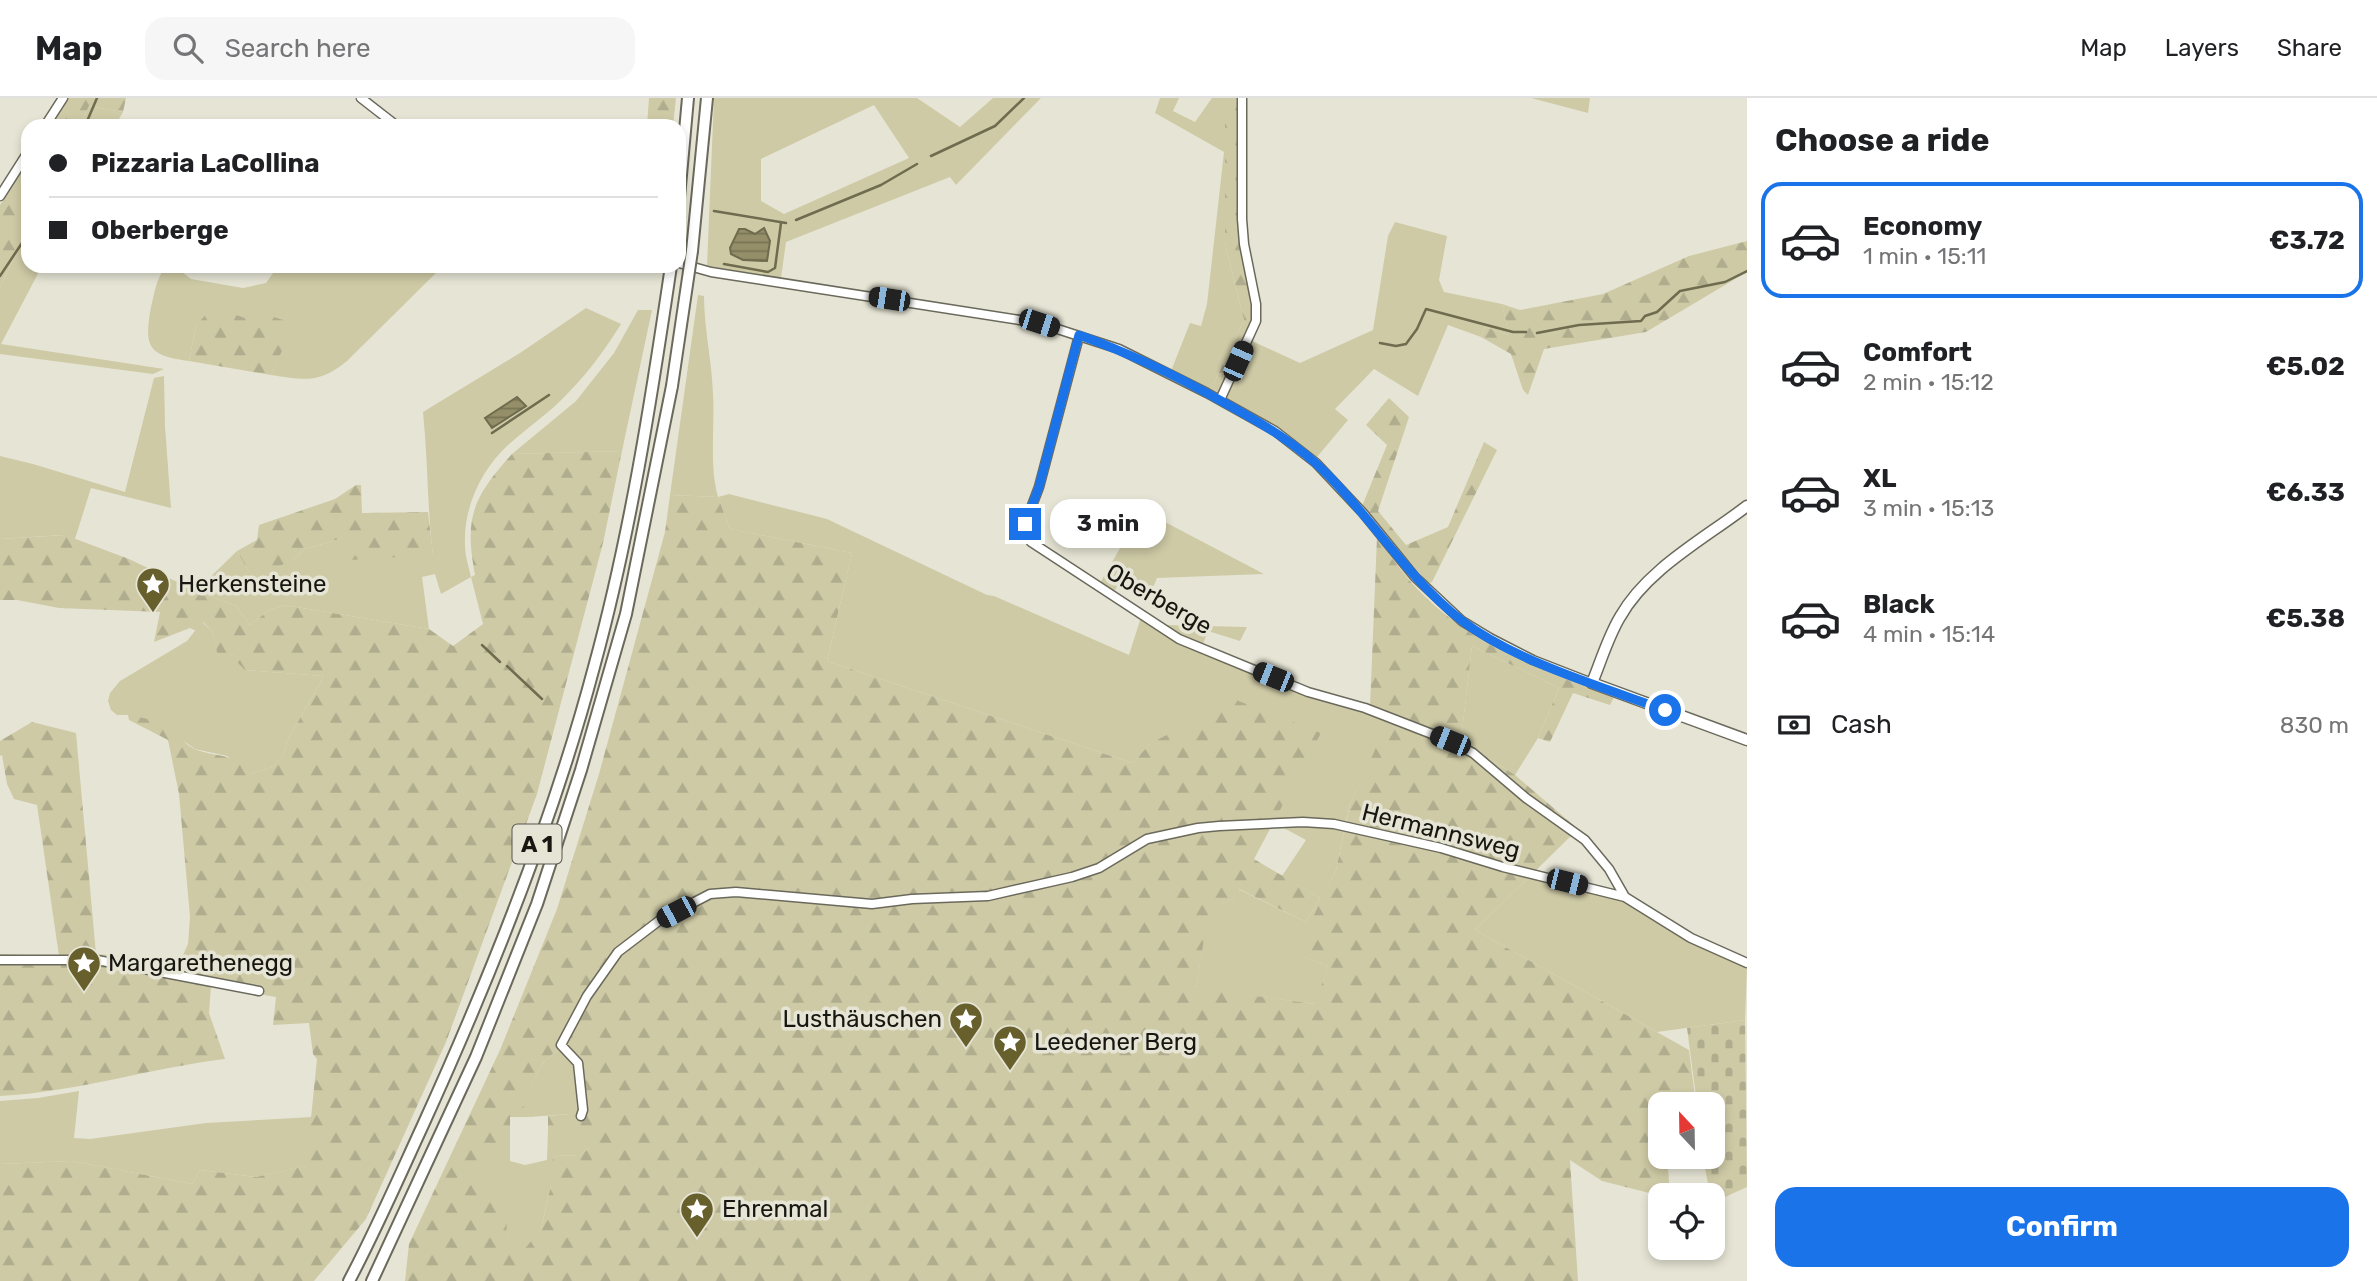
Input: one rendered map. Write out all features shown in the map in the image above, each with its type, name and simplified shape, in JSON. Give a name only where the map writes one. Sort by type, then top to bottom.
[{"type":"highway","name":"A 1","points":[[372,1281],[476,1057],[537,904],[626,614],[672,386],[692,251],[707,98]]},
{"type":"highway","points":[[686,124],[688,103]]},
{"type":"highway","name":"A 1","points":[[349,1281],[457,1050],[517,903],[562,772],[594,669],[617,578],[654,383],[670,273]]},
{"type":"main road","points":[[1747,506],[1676,558],[1632,600],[1620,617],[1592,682],[1747,740]]},
{"type":"street","points":[[50,119],[63,98]]},
{"type":"street","points":[[361,98],[388,119]]},
{"type":"street","points":[[1220,400],[1256,321],[1256,304],[1242,219],[1242,98]]},
{"type":"street","points":[[0,196],[21,163]]},
{"type":"street","points":[[686,265],[711,272],[1039,323],[1119,349],[1275,431],[1316,463],[1363,513],[1415,577],[1462,621],[1533,660],[1592,682]]},
{"type":"street","name":"Oberberge","points":[[1079,335],[1039,487],[1025,524],[1031,542],[1179,639],[1308,692],[1378,712],[1473,752],[1527,798],[1585,840],[1608,869],[1625,897]]},
{"type":"street","name":"Hermannsweg","points":[[581,1115],[583,1110],[578,1063],[561,1045],[587,996],[618,951],[660,920],[710,894],[736,892],[872,904],[988,896],[1072,877],[1098,867],[1147,839],[1198,828],[1303,822],[1350,827],[1625,897],[1691,938],[1747,963]]},
{"type":"street","points":[[0,960],[97,960],[259,991]]},
{"type":"green space","points":[[68,98],[126,98],[123,112],[89,106],[82,119],[54,119]]},
{"type":"green space","points":[[649,98],[676,98],[674,119],[647,119]]},
{"type":"green space","points":[[714,98],[917,98],[960,127],[993,98],[1041,98],[956,185],[950,177],[786,242],[781,278],[707,266]],"holes":[[[874,105],[909,158],[784,214],[761,201],[761,159]]]},
{"type":"green space","points":[[1160,98],[1179,98],[1173,111],[1195,122],[1212,98],[1225,98],[1225,243],[1244,320],[1211,389],[1171,371],[1190,323],[1201,326],[1207,304],[1224,152],[1155,113]]},
{"type":"green space","points":[[1225,98],[1239,98],[1239,217],[1253,306],[1252,320],[1219,393],[1211,389],[1244,320],[1225,243]]},
{"type":"green space","points":[[1531,98],[1590,98],[1588,113]]},
{"type":"green space","points":[[89,106],[123,112],[119,119],[82,119]]},
{"type":"green space","points":[[21,171],[21,244],[0,287],[0,205]]},
{"type":"green space","points":[[1395,222],[1447,236],[1439,280],[1444,292],[1502,304],[1509,335],[1485,327],[1481,337],[1448,325],[1418,396],[1374,369],[1335,409],[1348,420],[1317,457],[1281,431],[1226,398],[1252,341],[1300,363],[1373,330],[1388,236]]},
{"type":"green space","points":[[1747,241],[1747,272],[1646,332],[1544,349],[1528,395],[1523,390],[1511,354],[1481,337],[1485,327],[1509,335],[1502,304],[1520,310],[1603,294],[1689,256]]},
{"type":"green space","points":[[21,244],[21,273],[38,273],[1,344],[164,369],[153,374],[0,354],[0,287]]},
{"type":"green space","points":[[162,273],[183,273],[191,279],[243,288],[266,283],[273,273],[436,273],[347,361],[328,374],[303,379],[271,375],[289,333],[245,318],[196,326],[189,361],[157,352],[149,340],[148,331],[151,307]]},
{"type":"green space","points":[[698,295],[704,296],[712,382],[714,472],[718,497],[670,495]]},
{"type":"green space","points":[[212,307],[245,318],[258,312],[283,320],[290,333],[271,375],[189,361],[196,326]]},
{"type":"green space","points":[[586,308],[621,324],[597,360],[576,384],[555,406],[498,455],[482,478],[471,504],[465,532],[471,577],[441,594],[435,574],[422,577],[429,629],[284,605],[268,611],[250,625],[236,606],[196,591],[237,551],[249,572],[295,559],[305,549],[343,538],[433,555],[423,412],[520,353]]},
{"type":"green space","points":[[638,310],[652,310],[622,451],[512,454],[576,401],[614,353]]},
{"type":"green space","points":[[164,376],[171,508],[91,488],[75,539],[64,535],[0,539],[0,456],[125,492],[154,378]]},
{"type":"green space","points":[[1389,398],[1409,417],[1378,511],[1406,545],[1448,527],[1484,442],[1497,450],[1432,582],[1428,583],[1362,506],[1387,445],[1366,425]]},
{"type":"green space","points":[[622,451],[603,543],[537,794],[446,1042],[366,1219],[314,1281],[0,1281],[0,1164],[72,1161],[192,1184],[200,1170],[256,1177],[306,1166],[317,1059],[313,1054],[309,1023],[273,1025],[276,997],[211,986],[209,1013],[225,1059],[57,1090],[0,1096],[0,954],[59,956],[37,805],[14,799],[7,784],[2,755],[0,756],[0,741],[32,722],[76,733],[96,954],[123,956],[177,968],[188,944],[190,917],[179,794],[168,740],[129,720],[128,715],[144,718],[170,729],[193,748],[234,759],[250,774],[273,767],[284,754],[287,741],[324,676],[245,670],[236,661],[235,654],[218,657],[212,631],[203,622],[196,631],[190,628],[154,642],[160,612],[59,608],[17,600],[0,600],[0,539],[65,535],[129,559],[196,591],[236,606],[250,625],[268,611],[284,605],[429,629],[453,646],[483,624],[471,577],[475,575],[472,523],[480,496],[512,454]]},
{"type":"green space","points":[[356,485],[361,485],[362,513],[428,512],[433,555],[350,560],[343,538],[305,549],[295,559],[266,572],[249,572],[237,551],[257,540],[259,525],[335,499]]},
{"type":"green space","points":[[729,494],[827,519],[987,595],[1129,655],[1141,617],[1185,645],[1389,721],[1350,804],[1346,821],[1300,817],[1275,819],[1320,733],[1151,743],[1132,763],[827,661],[852,553],[730,529],[718,497]]},
{"type":"green space","points":[[670,495],[718,497],[730,529],[852,553],[827,661],[1132,763],[1151,743],[1236,700],[1321,733],[1254,859],[1320,898],[1306,922],[1239,889],[1233,899],[1209,909],[1196,988],[1315,1004],[1328,966],[1295,954],[1336,870],[1350,804],[1391,715],[1370,707],[1377,537],[1410,581],[1455,622],[1479,638],[1531,665],[1614,697],[1610,705],[1573,693],[1550,742],[1538,738],[1559,688],[1472,646],[1461,740],[1515,775],[1578,829],[1475,930],[1689,1050],[1694,1092],[1648,1092],[1648,1169],[1668,1169],[1669,1183],[1648,1183],[1648,1193],[1602,1181],[1570,1160],[1578,1281],[405,1281],[409,1244],[500,1050],[557,909],[599,774],[665,532]],"holes":[[[557,1050],[572,1060],[578,1083],[576,1110],[571,1114],[548,1116],[548,1130],[590,1130],[590,1147],[580,1155],[556,1156],[551,1161],[551,1185],[541,1229],[523,1251],[506,1236],[508,1207],[490,1190],[480,1190],[476,1184],[504,1132],[510,1132],[510,1117],[530,1117],[522,1104],[542,1064]]]},
{"type":"green space","points":[[1142,510],[1264,574],[1157,578],[1151,592],[1124,576],[1114,592],[1100,583]]},
{"type":"green space","points":[[202,622],[212,631],[218,656],[235,654],[245,670],[324,676],[287,741],[284,754],[273,767],[250,774],[227,756],[195,749],[128,715],[117,715],[111,710],[108,701],[110,693],[120,681],[187,641]]},
{"type":"green space","points":[[1166,625],[1247,627],[1240,641],[1208,631],[1203,644]]},
{"type":"green space","points":[[1472,646],[1559,688],[1538,738],[1515,775],[1461,740]]},
{"type":"green space","points":[[1300,824],[1345,827],[1336,870],[1296,954],[1328,966],[1316,1004],[1196,989],[1208,909],[1233,899],[1238,889],[1306,922],[1320,898],[1282,876],[1306,840],[1280,826]]},
{"type":"green space","points":[[1530,876],[1623,901],[1691,942],[1747,967],[1745,1020],[1657,1032],[1475,930]]},
{"type":"green space","points":[[1745,1020],[1747,1187],[1725,1197],[1725,1183],[1708,1183],[1705,1169],[1726,1169],[1726,1092],[1695,1092],[1687,1028]]},
{"type":"green space","points":[[557,1050],[566,1054],[575,1067],[578,1084],[576,1111],[571,1114],[530,1117],[521,1105],[542,1064]]},
{"type":"green space","points":[[79,1091],[74,1138],[90,1139],[206,1123],[312,1117],[307,1166],[256,1177],[200,1170],[192,1184],[72,1161],[0,1164],[0,1101]]},
{"type":"green space","points":[[548,1130],[591,1130],[590,1147],[580,1155],[556,1156],[551,1161],[551,1185],[541,1229],[523,1252],[506,1236],[475,1184],[504,1131],[510,1132],[510,1161],[525,1165],[547,1160]]},
{"type":"shaded area","points":[[764,228],[770,241],[767,261],[743,260],[731,254],[730,248],[739,229],[755,234]]},
{"type":"shaded area","points":[[517,397],[526,406],[492,428],[485,418]]},
{"type":"waterway","points":[[88,119],[97,98]]},
{"type":"waterway","points":[[931,156],[995,126],[1024,98]]},
{"type":"waterway","points":[[796,220],[881,185],[917,164]]},
{"type":"waterway","points":[[714,211],[786,223]]},
{"type":"waterway","points":[[724,264],[768,272],[775,268],[781,223]]},
{"type":"waterway","points":[[0,276],[21,244]]},
{"type":"waterway","points":[[1537,333],[1579,325],[1641,321],[1645,316],[1657,312],[1680,291],[1725,282],[1747,271]]},
{"type":"waterway","points":[[1380,343],[1396,346],[1406,344],[1417,329],[1426,309],[1513,332],[1526,332]]},
{"type":"waterway","points":[[492,433],[549,395]]},
{"type":"waterway","points":[[482,645],[500,662]]},
{"type":"waterway","points":[[507,666],[542,699]]},
{"type":"place","name":"Herkensteine","points":[[153,614]]},
{"type":"place","name":"Margarethenegg","points":[[84,993]]},
{"type":"place","name":"Lusthäuschen","points":[[966,1049]]},
{"type":"place","name":"Leedener Berg","points":[[1010,1072]]},
{"type":"place","name":"Ehrenmal","points":[[697,1239]]},
{"type":"route","points":[[1025,524],[1039,487],[1079,335],[1119,349],[1275,431],[1329,476],[1415,577],[1462,621],[1533,660],[1665,710]]}]
